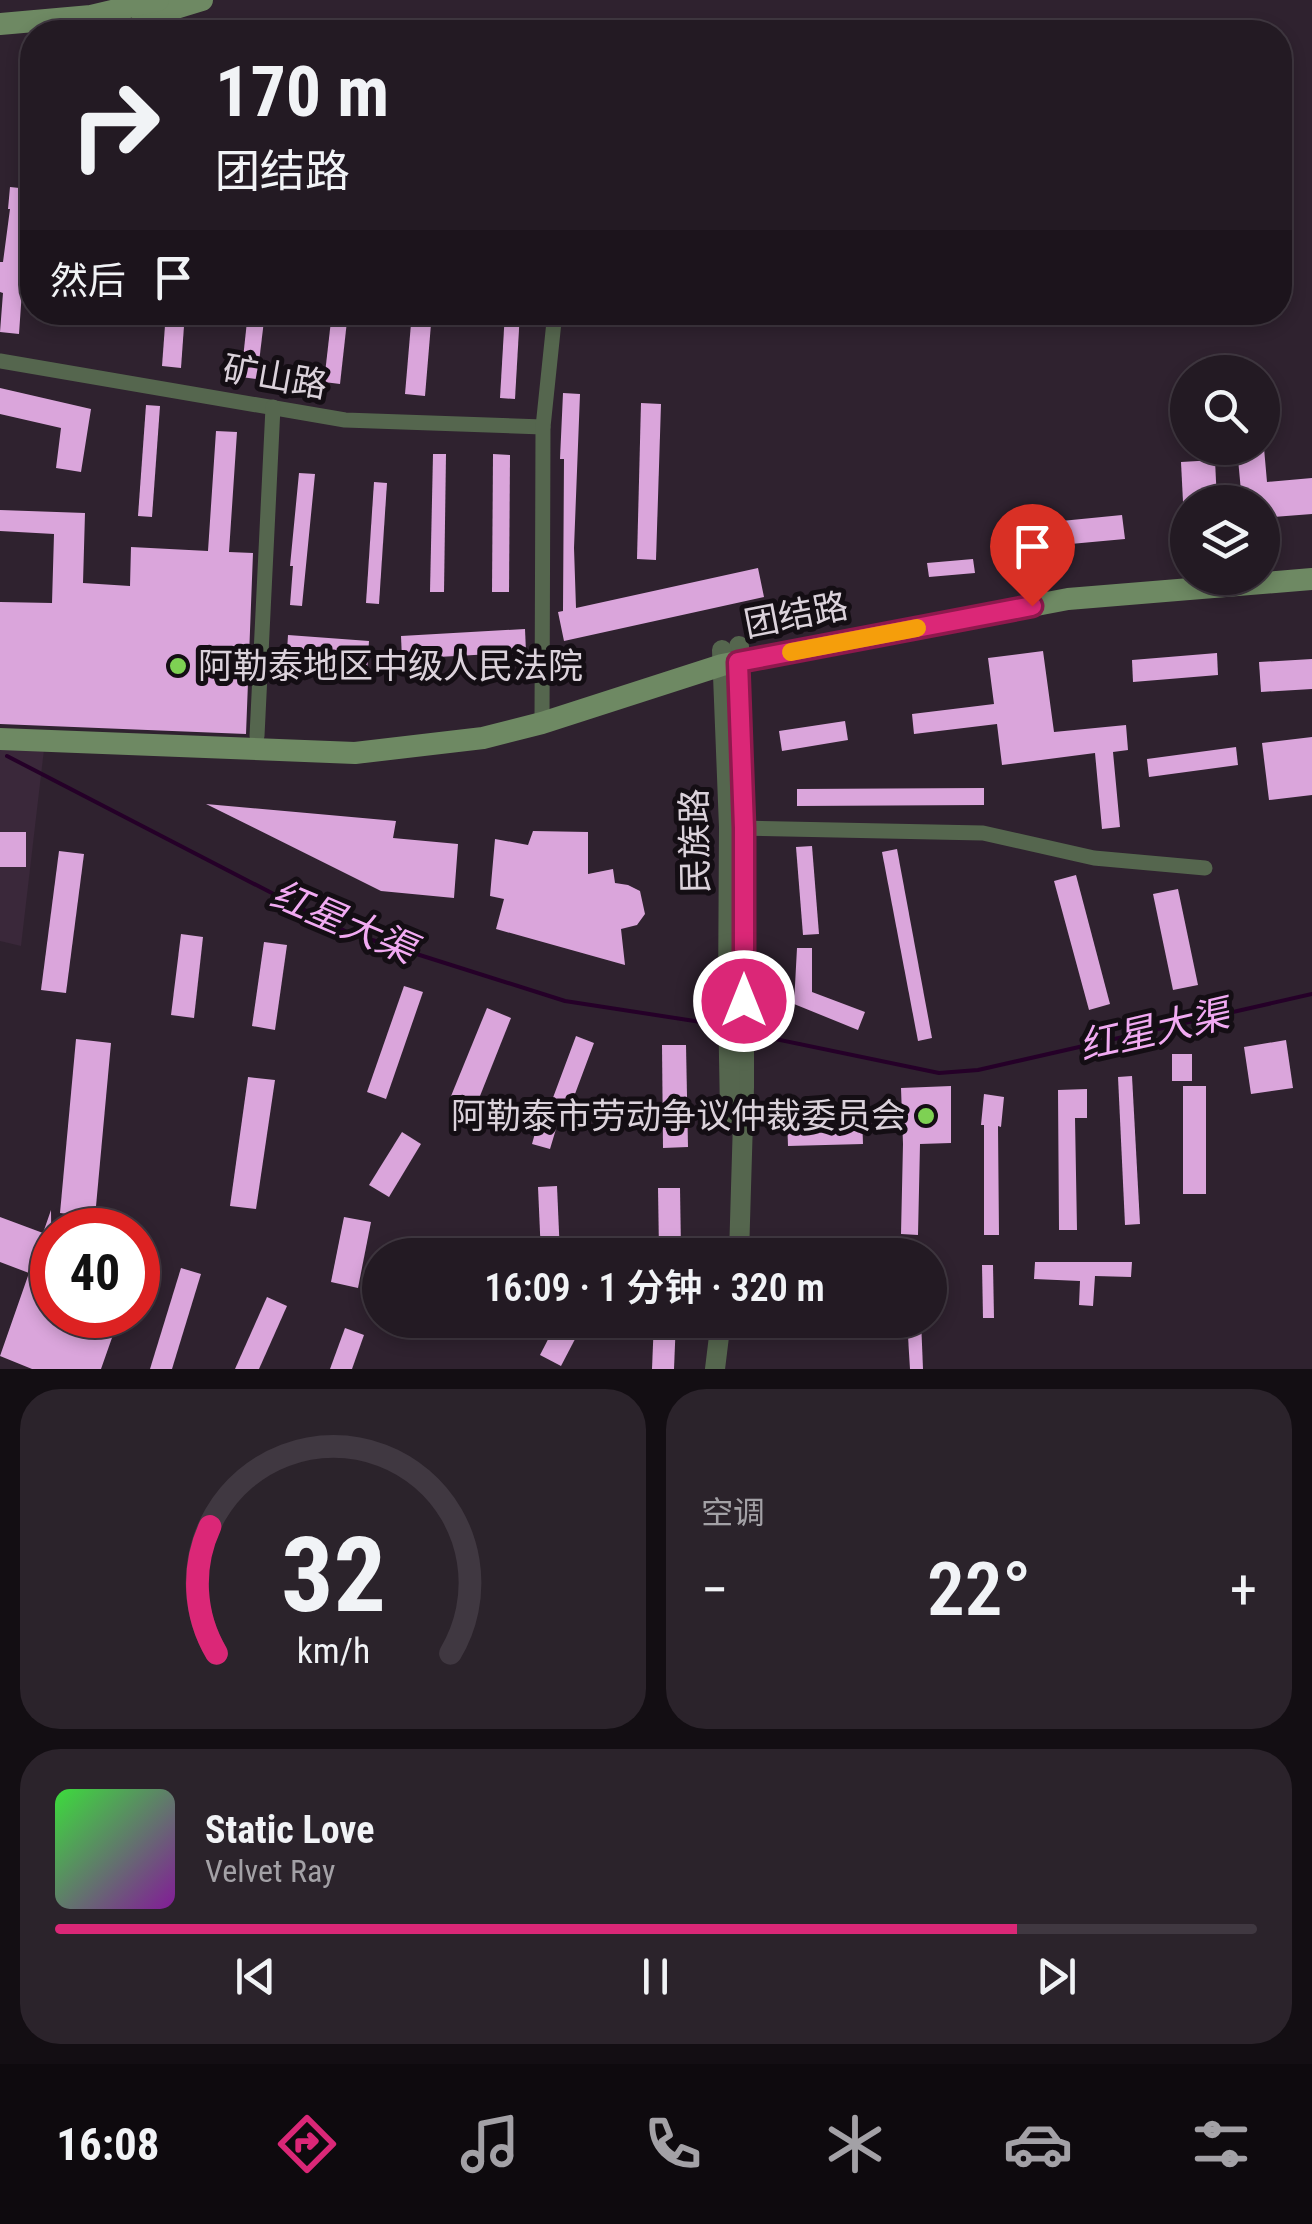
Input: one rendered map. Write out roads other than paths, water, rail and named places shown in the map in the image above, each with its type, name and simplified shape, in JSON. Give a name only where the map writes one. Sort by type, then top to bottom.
[{"type":"main road","points":[[46,20],[92,16],[158,0]]},
{"type":"main road","points":[[135,20],[202,0]]},
{"type":"main road","points":[[1280,568],[1312,566]]},
{"type":"main road","name":"团结路","points":[[0,739],[355,752],[483,738],[542,715],[730,656],[1067,586],[1170,577]]},
{"type":"main road","name":"团结路","points":[[730,656],[1068,599],[1312,579]]},
{"type":"main road","name":"团结路","points":[[0,726],[355,739],[542,715]]},
{"type":"street","points":[[542,715],[543,427],[554,325]]},
{"type":"street","name":"矿山路","points":[[0,361],[345,420],[543,427]]},
{"type":"street","points":[[257,736],[273,408]]},
{"type":"street","name":"民族路","points":[[730,656],[737,828],[739,1238]]},
{"type":"street","points":[[737,828],[983,834],[1094,858],[1205,868]]},
{"type":"street","name":"民族路","points":[[726,1238],[736,1043]]},
{"type":"street","points":[[715,1369],[719,1338]]},
{"type":"street","points":[[728,1369],[732,1338]]},
{"type":"waterway","name":"红星大渠","points":[[7,756],[347,932],[565,1001],[701,1022]]},
{"type":"waterway","name":"红星大渠","points":[[761,1036],[939,1073],[978,1070],[1312,994]]},
{"type":"place","name":"阿勒泰地区中级人民法院","points":[[178,666]]},
{"type":"place","name":"阿勒泰市劳动争议仲裁委员会","points":[[926,1116]]}]
